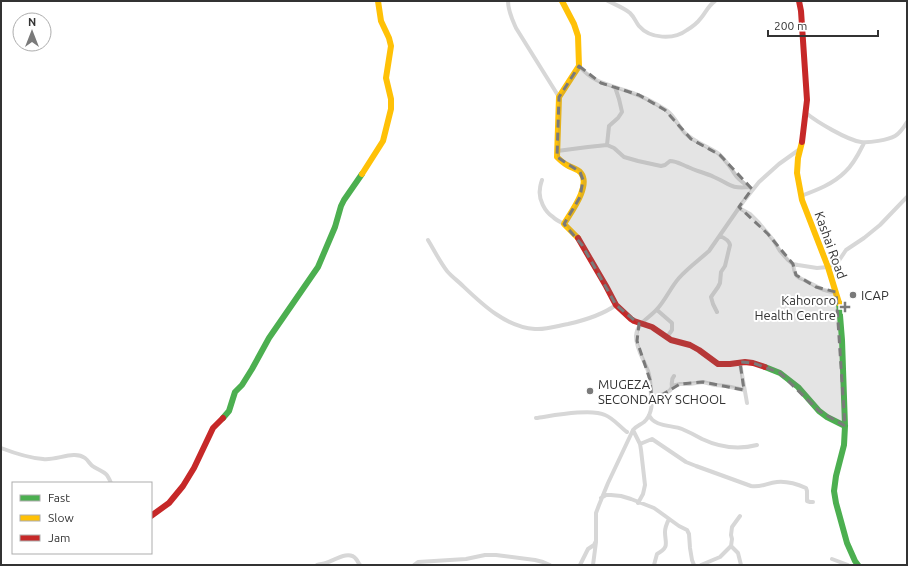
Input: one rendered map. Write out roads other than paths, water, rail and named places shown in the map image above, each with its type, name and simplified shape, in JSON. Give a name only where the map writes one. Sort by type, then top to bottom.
[{"type":"street","points":[[152,515],[169,503],[182,487],[200,456],[213,428],[228,411],[235,392],[242,385],[252,370],[269,338],[318,267],[335,227],[344,200],[354,188],[383,141],[392,109],[386,78],[391,46],[382,21],[378,1]]},
{"type":"street","points":[[508,1],[508,9],[516,28],[559,97]]},
{"type":"street","points":[[562,1],[578,36],[579,66],[559,97],[557,157],[580,172],[583,180],[580,196],[564,224]]},
{"type":"street","points":[[608,1],[630,13],[640,27],[654,36],[664,37],[685,32],[702,17],[711,4],[715,1]]},
{"type":"street","name":"Kashai Road","points":[[799,1],[801,11],[806,113],[798,158],[797,173],[801,196],[828,267],[839,304],[842,340],[845,426],[844,445],[836,476],[834,491],[845,538],[855,564]]},
{"type":"street","points":[[579,66],[592,78],[601,83],[639,95],[665,110],[672,115],[691,139],[720,155],[737,176],[751,188]]},
{"type":"street","points":[[607,145],[609,126],[622,112],[615,87]]},
{"type":"street","points":[[806,113],[815,120],[839,133],[858,142],[864,143],[895,136],[907,122]]},
{"type":"street","points":[[801,196],[823,188],[845,173],[864,143]]},
{"type":"street","points":[[557,151],[607,145],[614,148],[624,157],[633,160],[661,166],[670,161],[677,161],[732,186],[751,188]]},
{"type":"street","points":[[593,565],[596,541],[596,513],[601,498],[633,430],[647,419],[651,410],[652,401],[650,380],[636,341],[639,326],[657,310],[687,269],[709,251],[751,188],[779,164],[800,149]]},
{"type":"street","points":[[542,180],[539,191],[540,198],[546,210],[551,217],[564,224],[577,237],[606,286],[611,298],[616,305],[631,319],[652,327],[671,340],[690,345],[718,364],[753,363],[780,373],[798,387],[815,407],[827,417],[845,426]]},
{"type":"street","points":[[739,208],[750,214],[759,223],[780,251],[793,264],[808,268],[817,268],[828,267],[838,262],[846,250],[880,225],[907,197]]},
{"type":"street","points":[[717,312],[711,297],[720,283],[721,272],[725,266],[730,246],[730,242],[728,240],[720,236]]},
{"type":"street","points":[[428,240],[448,272],[492,312],[512,323],[534,329],[544,329],[589,319],[602,314],[616,305]]},
{"type":"street","points":[[793,264],[796,275],[799,278],[804,279],[816,287],[830,292],[836,292]]},
{"type":"street","points":[[657,310],[672,323],[672,330],[667,337]]},
{"type":"street","points":[[740,363],[747,403]]},
{"type":"street","points":[[652,401],[655,397],[668,393],[671,390],[674,376]]},
{"type":"street","points":[[672,386],[703,382],[744,390]]},
{"type":"street","points":[[536,418],[562,414],[601,413],[606,415],[627,432]]},
{"type":"street","points":[[649,415],[650,418],[658,422],[667,426],[681,428],[714,444],[740,448],[757,446]]},
{"type":"street","points":[[633,430],[640,444],[645,485],[643,494],[638,503]]},
{"type":"street","points":[[640,444],[652,439],[655,440],[672,453],[696,466],[755,487],[778,482],[794,484],[806,488],[807,500],[813,502]]},
{"type":"street","points":[[1,448],[41,459],[71,455],[80,456],[86,458],[92,466],[104,472],[109,477],[111,482]]},
{"type":"street","points":[[601,498],[606,495],[617,495],[654,508],[687,530],[689,532],[690,548],[694,565]]},
{"type":"street","points":[[701,565],[720,557],[731,546],[732,527],[740,516]]},
{"type":"street","points":[[654,565],[657,554],[663,551],[665,547],[667,540],[665,532],[669,519]]},
{"type":"street","points":[[580,565],[588,549],[594,545],[596,541]]},
{"type":"street","points":[[731,546],[738,553],[741,565]]},
{"type":"street","points":[[414,565],[418,562],[466,559],[496,555],[535,560],[550,565]]},
{"type":"street","points":[[317,565],[330,562],[338,557],[347,556],[356,558],[360,565]]},
{"type":"street","points":[[832,559],[848,565]]},
{"type":"place","name":"ICAP","points":[[853,295]]},
{"type":"place","name":"Kahororo Health Centre","points":[[845,307]]},
{"type":"place","name":"MUGEZA SECONDARY SCHOOL","points":[[590,391]]}]
